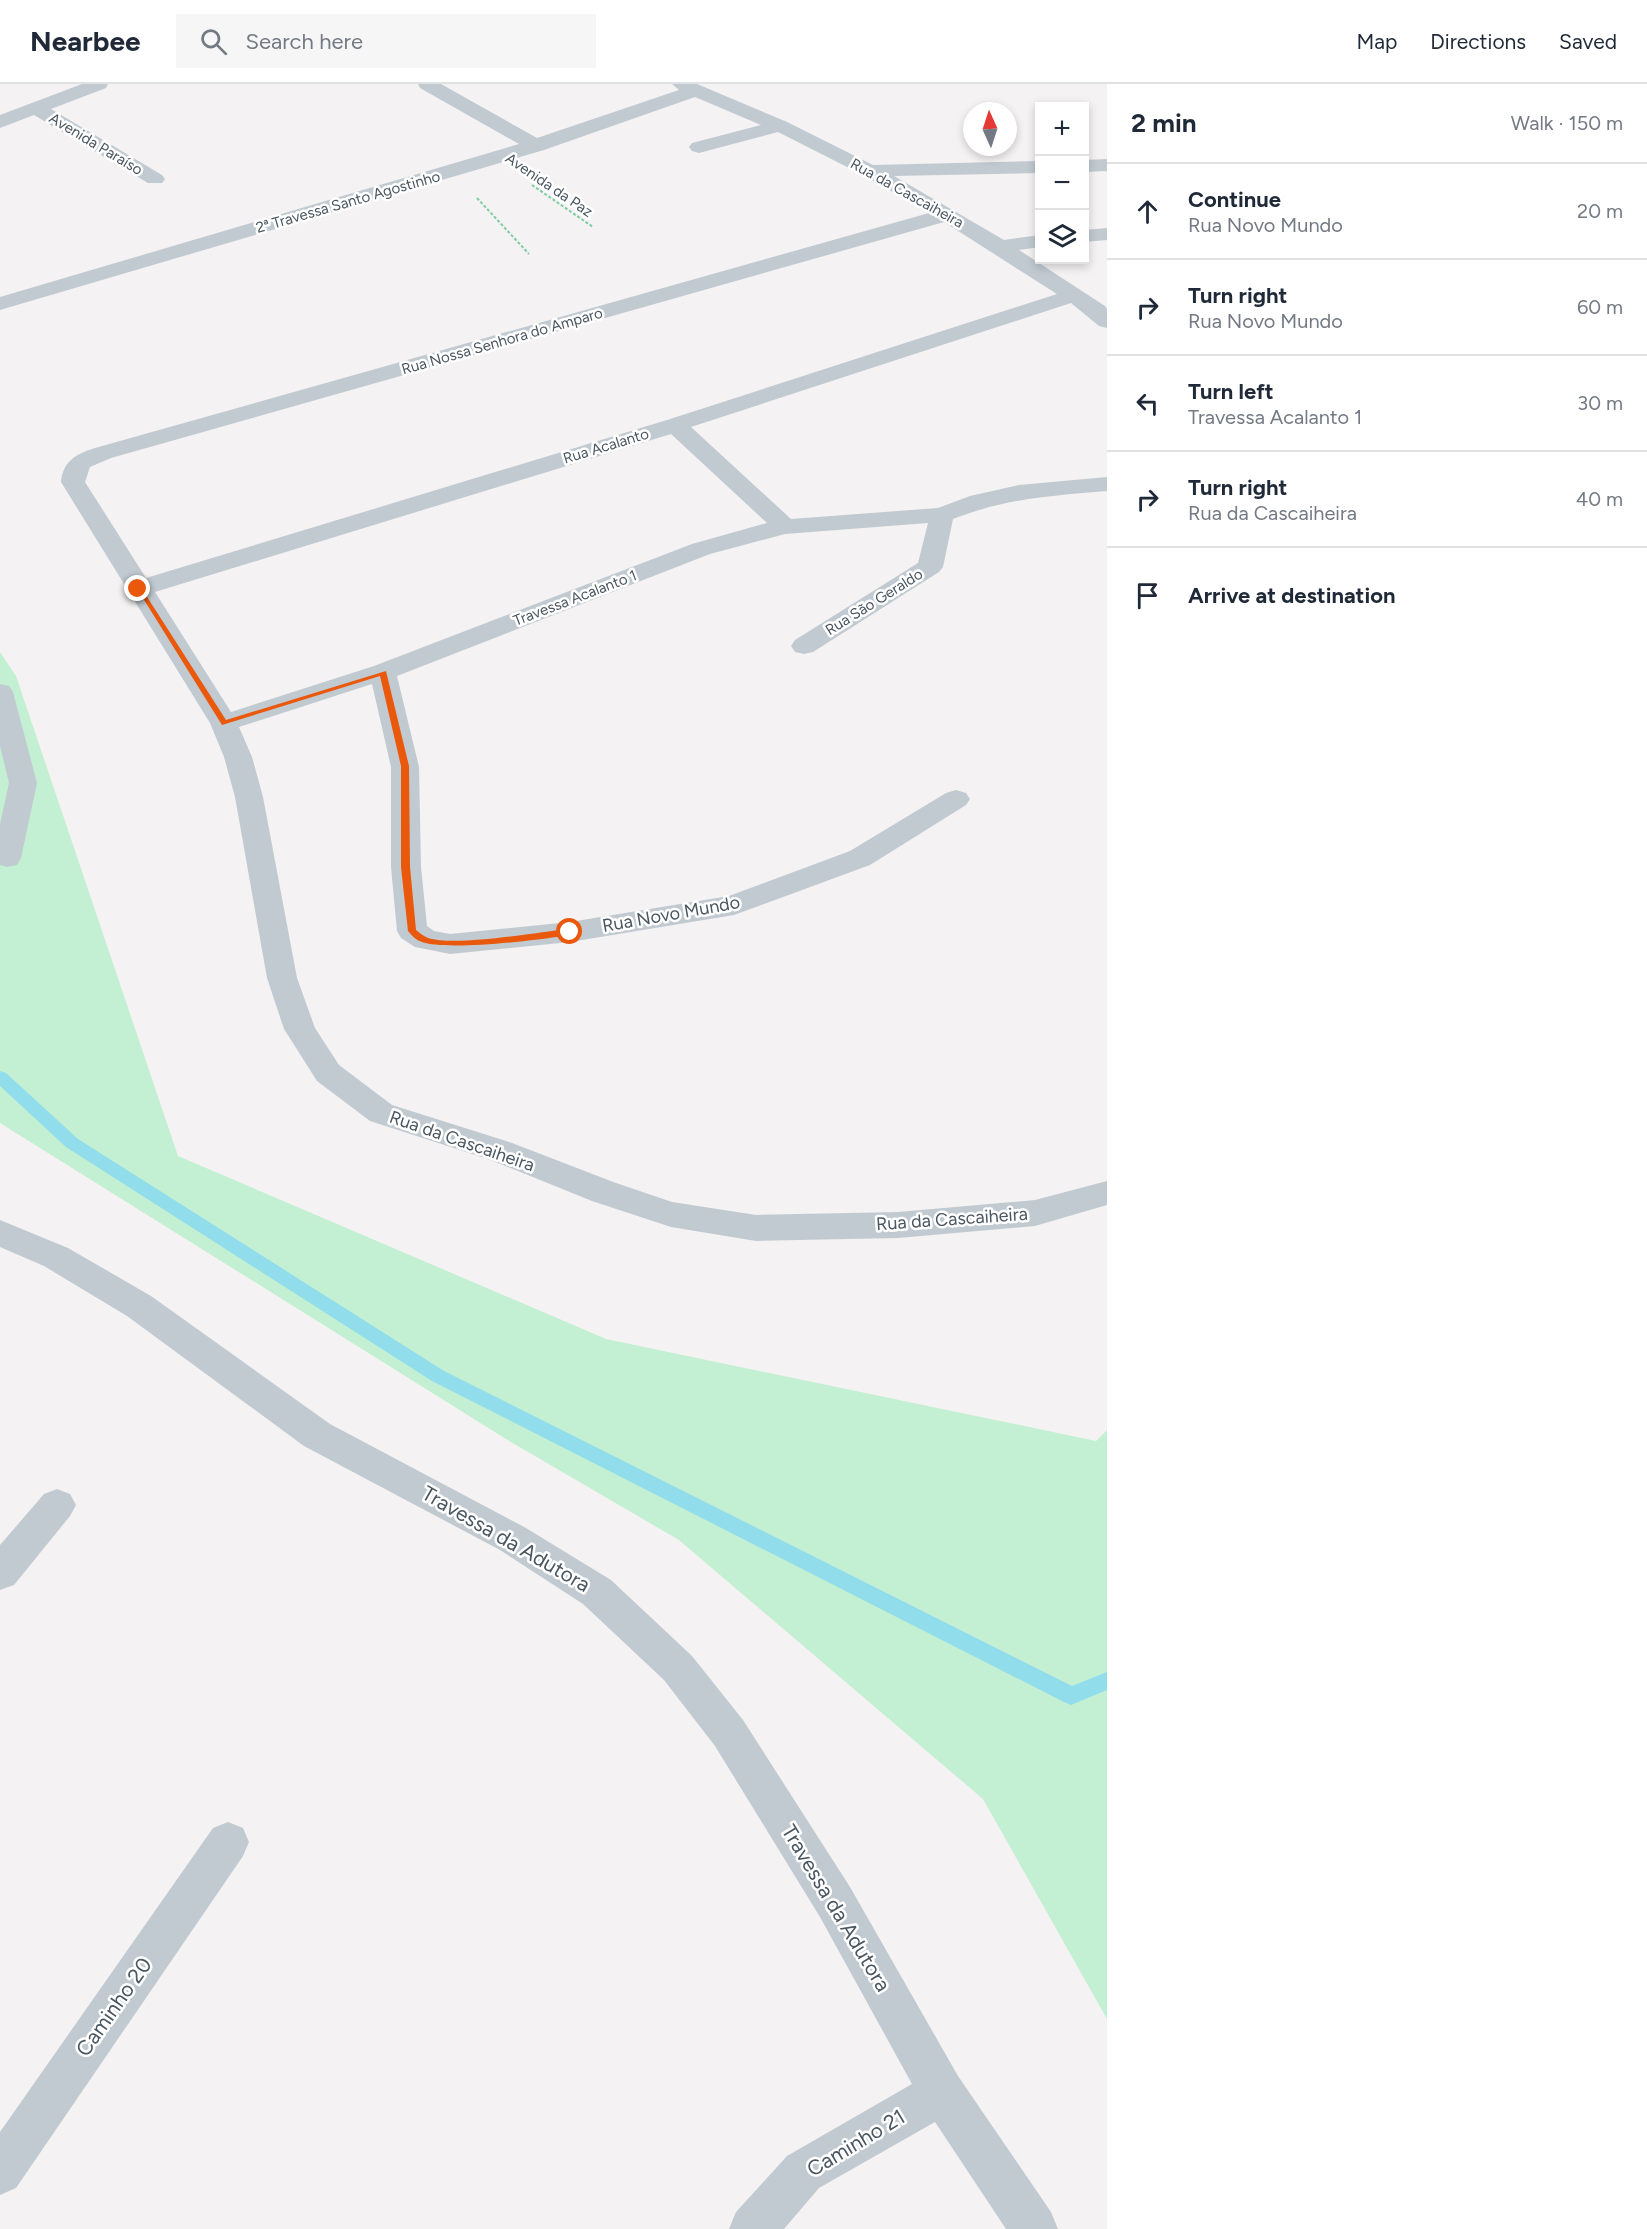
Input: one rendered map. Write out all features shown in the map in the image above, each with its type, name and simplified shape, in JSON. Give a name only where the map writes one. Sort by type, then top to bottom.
[{"type":"street","points":[[0,122],[99,84]]},
{"type":"street","points":[[428,84],[537,146]]},
{"type":"street","name":"2ª Travessa Santo Agostinho","points":[[0,304],[537,146],[687,87]]},
{"type":"street","name":"Rua da Cascaiheira","points":[[687,87],[780,126],[870,171],[1000,247],[1097,311],[1107,321]]},
{"type":"street","name":"Avenida Paraíso","points":[[37,109],[155,179]]},
{"type":"street","points":[[699,147],[780,126]]},
{"type":"street","points":[[1089,166],[1107,165]]},
{"type":"street","points":[[870,171],[1035,167]]},
{"type":"street","name":"Rua Nossa Senhora do Amparo","points":[[73,482],[73,470],[79,463],[103,453],[945,215]]},
{"type":"street","points":[[1089,236],[1107,234]]},
{"type":"street","points":[[1000,247],[1035,242]]},
{"type":"street","name":"Rua Acalanto","points":[[138,589],[675,425],[1072,296]]},
{"type":"street","points":[[675,425],[785,527],[942,515],[980,501],[1019,492],[1107,484]]},
{"type":"street","name":"Rua da Cascaiheira","points":[[73,482],[138,589],[225,723],[238,757],[249,797],[282,978],[300,1029],[328,1073],[381,1113],[500,1151],[604,1192],[671,1214],[756,1228],[898,1225],[1035,1213],[1107,1193]]},
{"type":"street","name":"Rua São Geraldo","points":[[804,646],[930,567],[942,515]]},
{"type":"street","name":"Travessa Acalanto 1","points":[[225,723],[383,672],[701,549],[742,536],[785,527]]},
{"type":"street","name":"Rua Novo Mundo","points":[[383,672],[405,766],[406,867],[412,931],[426,940],[450,944],[570,932],[734,905],[793,885],[860,858],[956,799]]},
{"type":"street","points":[[0,692],[23,783],[7,858]]},
{"type":"street","name":"Travessa da Adutora","points":[[0,1233],[56,1257],[139,1306],[317,1435],[513,1539],[597,1592],[678,1668],[729,1733],[835,1902],[942,2092],[1034,2229]]},
{"type":"street","points":[[0,1573],[57,1505]]},
{"type":"street","name":"Caminho 20","points":[[0,2172],[228,1842]]},
{"type":"street","name":"Caminho 21","points":[[753,2229],[803,2172],[942,2092]]},
{"type":"path","name":"Avenida da Paz","points":[[494,159],[593,227]]},
{"type":"path","points":[[452,172],[529,254]]},
{"type":"green space","points":[[0,652],[16,676],[178,1156],[606,1339],[1096,1441],[1107,1430],[1107,2019],[983,1799],[679,1540],[506,1439],[0,1123]]},
{"type":"waterway","points":[[0,1077],[72,1143],[438,1376],[1071,1696],[1107,1681]]},
{"type":"route","points":[[138,589],[225,723],[383,672],[405,766],[406,867],[412,931],[418,936],[437,943],[450,944],[570,932]]}]
